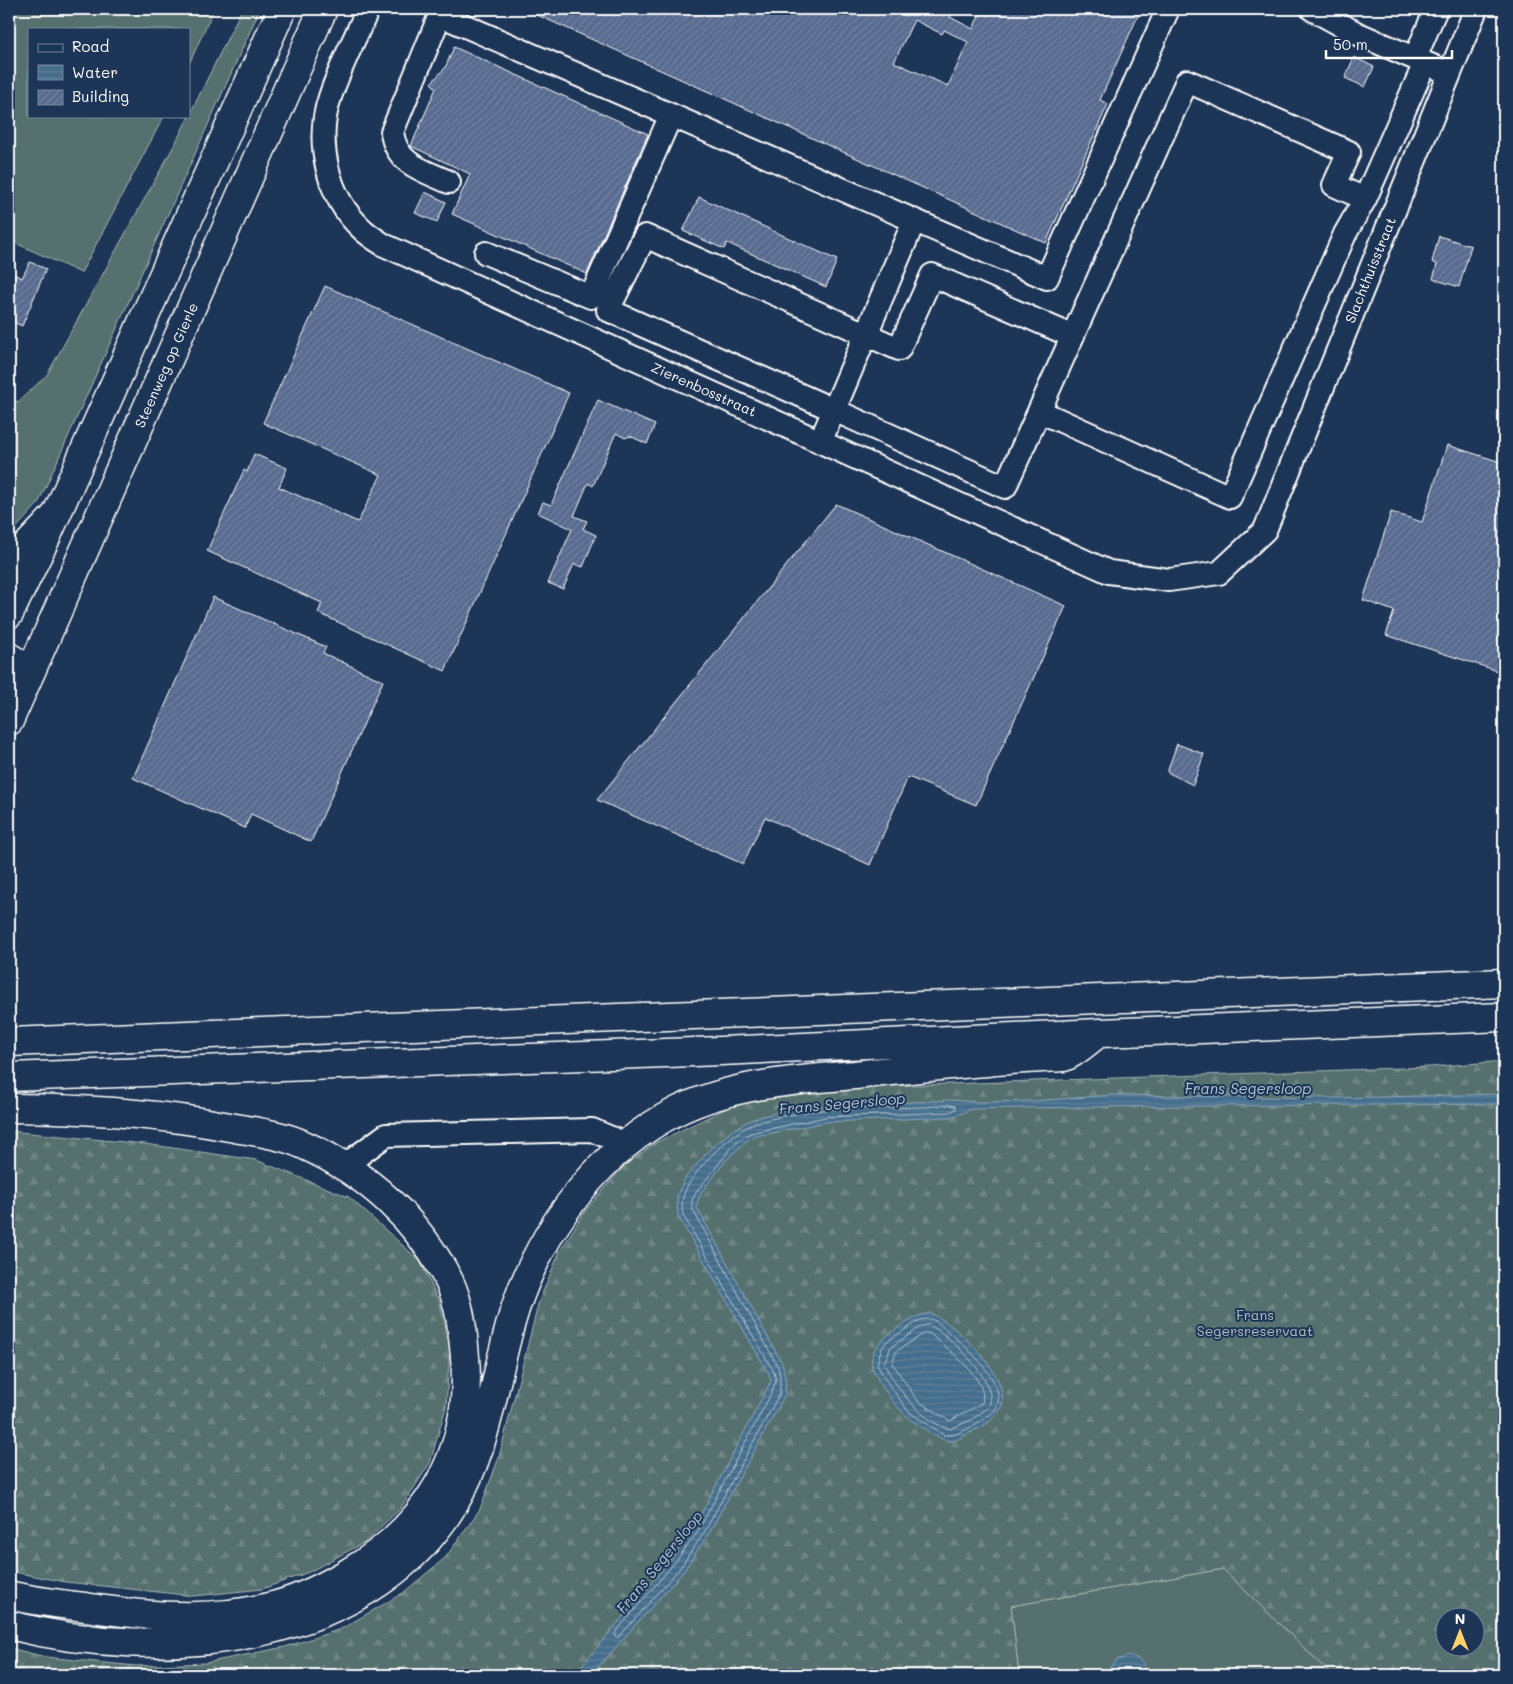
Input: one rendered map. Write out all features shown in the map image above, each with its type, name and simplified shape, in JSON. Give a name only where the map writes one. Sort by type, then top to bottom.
[{"type":"main road","points":[[9,614],[55,516],[282,9]]},
{"type":"main road","name":"Steenweg op Gierle","points":[[9,721],[20,671],[323,9]]},
{"type":"main road","points":[[9,561],[21,552],[55,516]]},
{"type":"main road","points":[[9,657],[20,671]]},
{"type":"main road","points":[[9,1042],[1504,983]]},
{"type":"main road","points":[[9,1077],[721,1051],[1100,1033],[1504,1017]]},
{"type":"main road","points":[[9,1625],[94,1640],[161,1645],[212,1642],[264,1632],[315,1616],[359,1595],[393,1572],[434,1532],[462,1489],[478,1450],[517,1305],[544,1242],[583,1187],[626,1144],[678,1111],[732,1092],[776,1082],[1064,1056],[1100,1033]]},
{"type":"main road","points":[[9,1108],[91,1110],[180,1117],[265,1134],[302,1144],[344,1166],[379,1190],[421,1235],[450,1284],[463,1333],[467,1384],[458,1437],[440,1483],[413,1522],[374,1558],[322,1588],[270,1607],[205,1617],[148,1614],[28,1600],[9,1595]]},
{"type":"street","name":"Zierenbosstraat","points":[[368,9],[329,99],[324,129],[324,155],[333,188],[344,207],[361,229],[384,245],[1109,572],[1168,580],[1219,573],[1265,530]]},
{"type":"street","points":[[449,182],[400,156],[392,132],[442,12],[671,115],[1047,278],[1168,9]]},
{"type":"street","points":[[1312,9],[1356,33],[1450,74]]},
{"type":"street","points":[[1039,411],[1230,497],[1346,234],[1365,199],[1420,61],[1436,9]]},
{"type":"street","name":"Slachthuisstraat","points":[[1265,530],[1476,9]]},
{"type":"street","points":[[991,519],[1187,81],[1349,152],[1334,186],[1365,199]]},
{"type":"street","points":[[486,253],[591,297],[671,115]]},
{"type":"street","points":[[820,442],[914,221]]},
{"type":"street","points":[[595,340],[644,236],[899,349],[932,274],[1072,336]]},
{"type":"street","points":[[608,310],[1004,487]]},
{"type":"street","points":[[344,1166],[386,1136],[592,1130],[626,1144]]},
{"type":"green space","points":[[9,9],[214,9],[190,62],[190,28],[28,28],[28,118],[163,118],[81,273],[9,240]]},
{"type":"green space","points":[[242,9],[260,9],[38,504],[9,536],[9,399],[18,402],[47,375],[188,118],[190,118],[190,114]]},
{"type":"green space","name":"Frans Segersreservaat","points":[[1504,1061],[1504,1673],[1496,1675],[1332,1675],[1223,1569],[1011,1606],[1019,1675],[9,1675],[9,1648],[46,1657],[136,1666],[205,1663],[285,1647],[341,1629],[403,1593],[446,1557],[480,1509],[499,1457],[539,1301],[560,1251],[585,1211],[622,1168],[655,1143],[735,1104],[861,1087],[1430,1067]]},
{"type":"green space","points":[[9,1131],[145,1144],[256,1160],[349,1197],[420,1261],[440,1303],[450,1347],[446,1407],[430,1463],[401,1508],[365,1542],[309,1572],[262,1589],[194,1596],[66,1582],[9,1571]]},
{"type":"green space","points":[[1223,1569],[1332,1675],[1019,1675],[1011,1606]]},
{"type":"water","points":[[1504,1094],[1504,1104],[972,1109],[952,1117],[827,1122],[751,1137],[727,1159],[701,1193],[696,1206],[783,1365],[786,1384],[785,1395],[709,1533],[684,1571],[591,1675],[574,1675],[672,1558],[692,1531],[771,1381],[769,1374],[678,1216],[677,1196],[685,1178],[711,1148],[730,1132],[750,1120],[791,1108],[950,1100],[979,1102],[1034,1101],[1113,1095],[1337,1098]]},
{"type":"water","points":[[930,1313],[967,1339],[990,1367],[998,1381],[1002,1395],[1001,1408],[993,1419],[952,1441],[935,1436],[906,1416],[886,1392],[872,1365],[875,1349],[883,1340],[912,1319]]},
{"type":"water","points":[[1128,1656],[1142,1662],[1146,1675],[1102,1675],[1117,1660]]},
{"type":"building","points":[[524,9],[954,9],[950,17],[973,29],[982,9],[1141,9],[1100,100],[1108,104],[1046,243]],"holes":[[[914,20],[942,34],[944,30],[968,42],[948,86],[894,62]]]},
{"type":"building","points":[[454,47],[648,134],[587,274],[452,214],[470,174],[411,146],[436,88],[431,83],[445,68]]},
{"type":"building","points":[[1354,57],[1374,67],[1365,87],[1345,78]]},
{"type":"building","points":[[425,192],[446,202],[437,222],[415,213]]},
{"type":"building","points":[[699,197],[837,260],[826,287],[727,243],[724,249],[683,231]]},
{"type":"building","points":[[1439,236],[1471,246],[1459,287],[1433,279],[1437,264],[1432,262]]},
{"type":"building","points":[[30,262],[46,269],[22,326],[9,320],[9,272],[22,278]]},
{"type":"building","points":[[325,286],[569,393],[445,671],[318,613],[322,603],[207,551],[244,470],[247,472],[254,454],[287,468],[279,487],[358,522],[381,475],[263,423]]},
{"type":"building","points":[[598,400],[655,425],[647,444],[630,436],[625,438],[616,433],[593,486],[588,483],[574,516],[587,521],[583,529],[596,535],[583,567],[574,564],[563,589],[548,583],[572,529],[538,513],[543,502],[551,505]]},
{"type":"building","points":[[1447,445],[1504,463],[1504,673],[1386,635],[1394,611],[1363,600],[1391,512],[1422,522]]},
{"type":"building","points":[[836,504],[1066,606],[976,805],[908,777],[870,865],[765,817],[743,864],[597,800]]},
{"type":"building","points":[[213,597],[326,647],[323,653],[383,681],[311,842],[251,814],[245,828],[133,778]]},
{"type":"building","points":[[1177,744],[1204,754],[1193,785],[1167,772]]},
{"type":"water label","name":"Frans Segersloop","points":[[1248,1088]]},
{"type":"water label","name":"Frans Segersloop","points":[[842,1103]]},
{"type":"water label","name":"Frans Segersloop","points":[[659,1562]]}]
